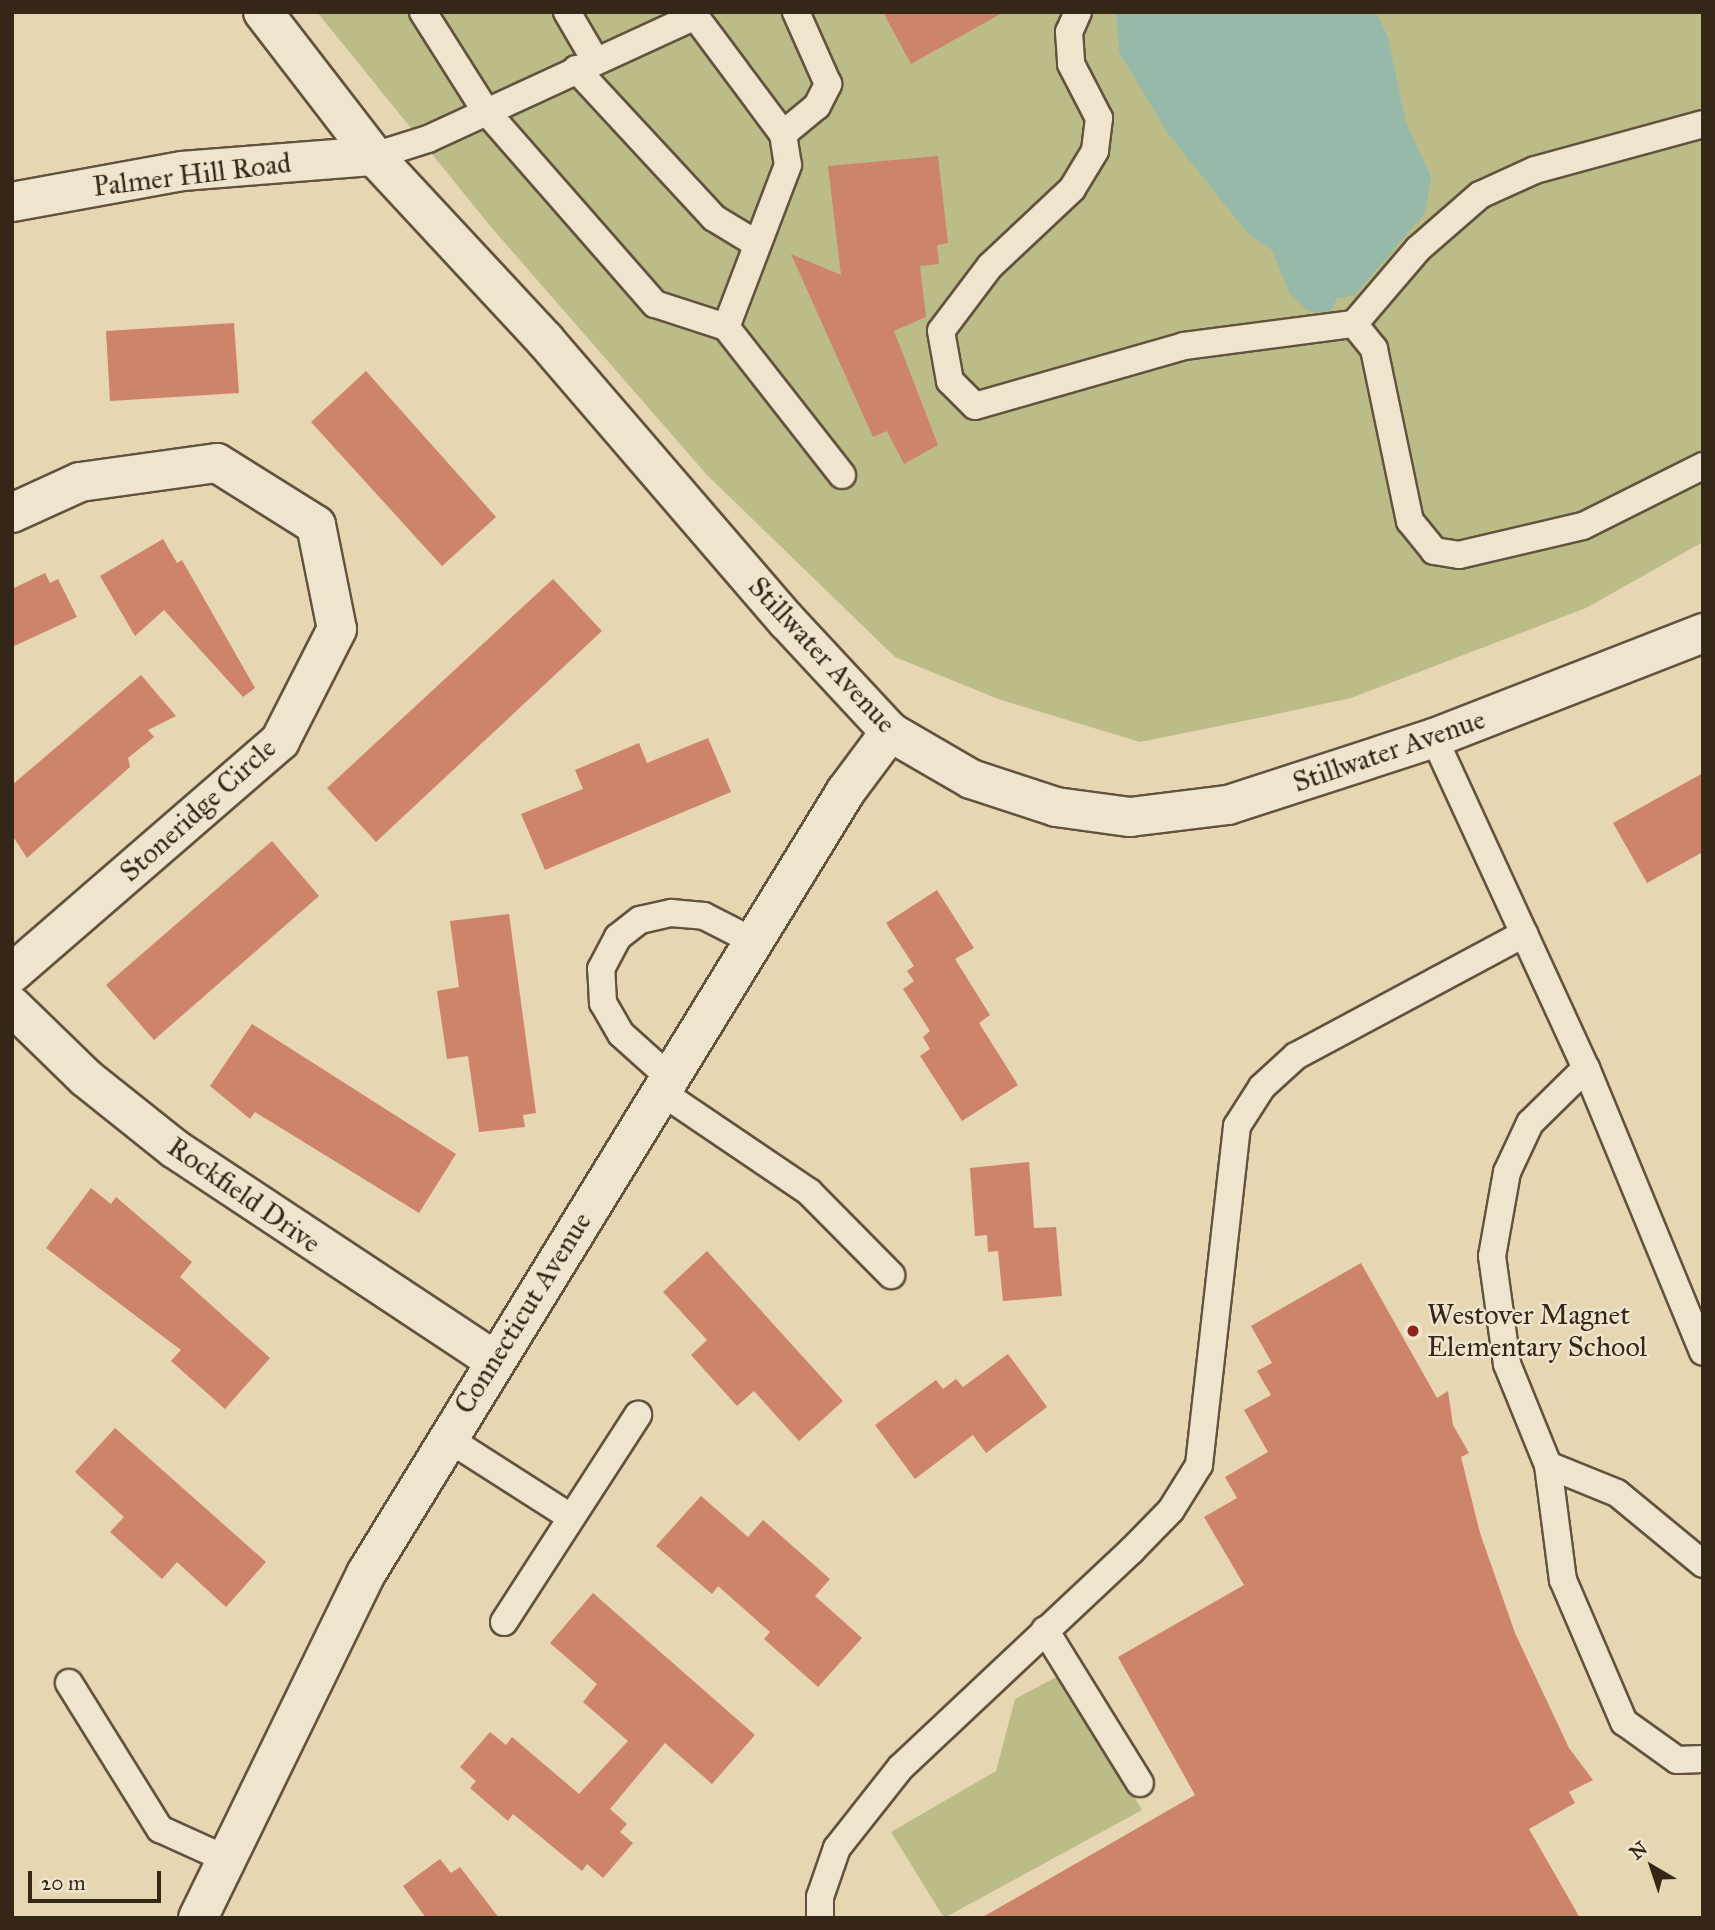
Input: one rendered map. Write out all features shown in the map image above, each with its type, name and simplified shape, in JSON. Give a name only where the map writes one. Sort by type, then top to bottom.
[{"type":"street","name":"Stillwater Avenue","points":[[263,12],[374,156],[545,340],[890,733],[971,779],[1056,807],[1149,818],[1228,806],[1434,738],[1703,633]]},
{"type":"street","name":"Palmer Hill Road","points":[[12,202],[182,171],[374,156]]},
{"type":"street","name":"Stoneridge Circle","points":[[12,513],[80,482],[216,463],[316,525],[337,629],[280,741],[12,973]]},
{"type":"street","name":"Connecticut Avenue","points":[[198,1918],[368,1572],[494,1360],[753,941],[890,733]]},
{"type":"street","name":"Rockfield Drive","points":[[12,1006],[86,1078],[175,1149],[494,1360]]},
{"type":"lane","points":[[423,12],[485,110],[655,304],[726,327],[842,475]]},
{"type":"lane","points":[[566,12],[585,64],[714,218],[757,244]]},
{"type":"lane","points":[[783,134],[817,106],[828,85],[796,12]]},
{"type":"lane","points":[[1077,12],[1069,32],[1071,64],[1099,117],[1095,151],[1072,189],[959,299],[941,331],[950,382],[975,406],[1184,346],[1354,324],[1418,249],[1480,195],[1535,170],[1703,124]]},
{"type":"lane","points":[[374,156],[485,110],[698,14],[783,134],[788,165],[726,327]]},
{"type":"lane","points":[[1354,324],[1374,349],[1410,521],[1434,551],[1459,555],[1583,526],[1703,466]]},
{"type":"lane","points":[[1434,738],[1586,1068],[1703,1352]]},
{"type":"lane","points":[[753,941],[704,916],[670,913],[640,920],[618,937],[601,969],[603,1003],[621,1034],[665,1084],[809,1192],[891,1275]]},
{"type":"lane","points":[[820,1918],[820,1897],[837,1848],[901,1766],[1171,1510],[1199,1465],[1237,1126],[1262,1087],[1296,1056],[1524,934]]},
{"type":"lane","points":[[1586,1068],[1531,1123],[1507,1172],[1492,1256],[1507,1364],[1548,1465],[1563,1580],[1624,1722],[1677,1760],[1703,1759]]},
{"type":"lane","points":[[504,1622],[569,1516],[638,1415]]},
{"type":"lane","points":[[447,1438],[569,1516]]},
{"type":"lane","points":[[1548,1465],[1617,1493],[1703,1564]]},
{"type":"lane","points":[[1045,1630],[1140,1783]]},
{"type":"lane","points":[[69,1683],[160,1829],[226,1859]]},
{"type":"green space","points":[[317,12],[1703,12],[1703,542],[1586,608],[1351,698],[1140,742],[998,699],[895,657],[707,475],[491,227]]},
{"type":"green space","points":[[1060,1675],[1142,1810],[944,1918],[891,1832],[996,1771],[1015,1699]]},
{"type":"shaded area","points":[[1116,12],[1376,12],[1388,37],[1406,123],[1431,177],[1425,213],[1355,295],[1337,298],[1330,313],[1308,311],[1289,292],[1272,250],[1249,235],[1167,132],[1119,52]]},
{"type":"building","points":[[883,12],[1004,12],[911,64]]},
{"type":"building","points":[[938,156],[948,243],[937,245],[939,264],[920,266],[926,317],[894,331],[938,445],[904,464],[887,431],[873,437],[791,254],[841,275],[828,166]]},
{"type":"building","points":[[234,323],[239,393],[110,401],[106,331]]},
{"type":"building","points":[[366,371],[496,517],[442,566],[311,422]]},
{"type":"building","points":[[163,539],[177,563],[182,560],[255,688],[243,697],[164,610],[135,636],[100,576]]},
{"type":"building","points":[[45,573],[50,583],[58,579],[77,617],[12,647],[12,589]]},
{"type":"building","points":[[553,579],[602,631],[376,842],[327,788]]},
{"type":"building","points":[[141,675],[176,716],[148,730],[154,737],[128,758],[130,767],[27,858],[12,835],[12,785]]},
{"type":"building","points":[[708,738],[731,792],[545,870],[521,814],[583,789],[575,770],[639,743],[647,763]]},
{"type":"building","points":[[1703,773],[1703,852],[1647,883],[1613,823]]},
{"type":"building","points":[[272,841],[319,896],[154,1040],[106,985]]},
{"type":"building","points":[[937,890],[974,948],[955,959],[990,1015],[979,1023],[1018,1085],[962,1121],[920,1056],[930,1049],[923,1037],[930,1031],[903,989],[914,981],[907,971],[914,966],[886,923]]},
{"type":"building","points":[[509,914],[536,1113],[523,1115],[525,1127],[479,1132],[468,1056],[447,1059],[437,991],[459,987],[450,921]]},
{"type":"building","points":[[252,1024],[456,1154],[419,1213],[255,1112],[250,1119],[210,1086]]},
{"type":"building","points":[[1029,1162],[1034,1228],[1056,1227],[1062,1296],[1003,1301],[998,1251],[988,1252],[987,1235],[975,1236],[970,1168]]},
{"type":"building","points":[[91,1188],[111,1204],[116,1197],[192,1262],[180,1277],[270,1358],[225,1409],[171,1361],[181,1350],[46,1248]]},
{"type":"building","points":[[707,1251],[843,1401],[799,1441],[754,1391],[737,1406],[691,1355],[707,1340],[663,1292]]},
{"type":"building","points":[[1361,1263],[1437,1398],[1448,1391],[1453,1425],[1469,1453],[1461,1457],[1480,1533],[1515,1633],[1569,1748],[1593,1780],[1569,1792],[1575,1803],[1529,1829],[1580,1918],[981,1918],[1195,1795],[1118,1657],[1244,1585],[1204,1517],[1237,1498],[1225,1477],[1268,1452],[1244,1410],[1271,1395],[1257,1371],[1272,1363],[1251,1326]]},
{"type":"building","points":[[1008,1354],[1047,1407],[986,1453],[973,1435],[915,1479],[875,1425],[936,1380],[943,1389],[956,1379],[963,1387]]},
{"type":"building","points":[[115,1428],[266,1562],[226,1607],[177,1562],[162,1579],[110,1532],[124,1517],[75,1472]]},
{"type":"building","points":[[701,1496],[748,1537],[763,1520],[830,1579],[815,1596],[862,1638],[818,1687],[764,1639],[770,1632],[718,1586],[712,1594],[656,1546]]},
{"type":"building","points":[[593,1593],[755,1735],[712,1784],[665,1743],[610,1809],[627,1824],[620,1832],[633,1843],[603,1878],[587,1864],[582,1871],[513,1814],[508,1821],[470,1788],[476,1781],[460,1767],[490,1732],[506,1745],[512,1737],[579,1794],[628,1741],[583,1702],[597,1684],[550,1643]]},
{"type":"building","points":[[440,1859],[451,1873],[460,1867],[499,1918],[426,1918],[403,1886]]},
{"type":"place","name":"Westover Magnet Elementary School","points":[[1413,1331]]}]
